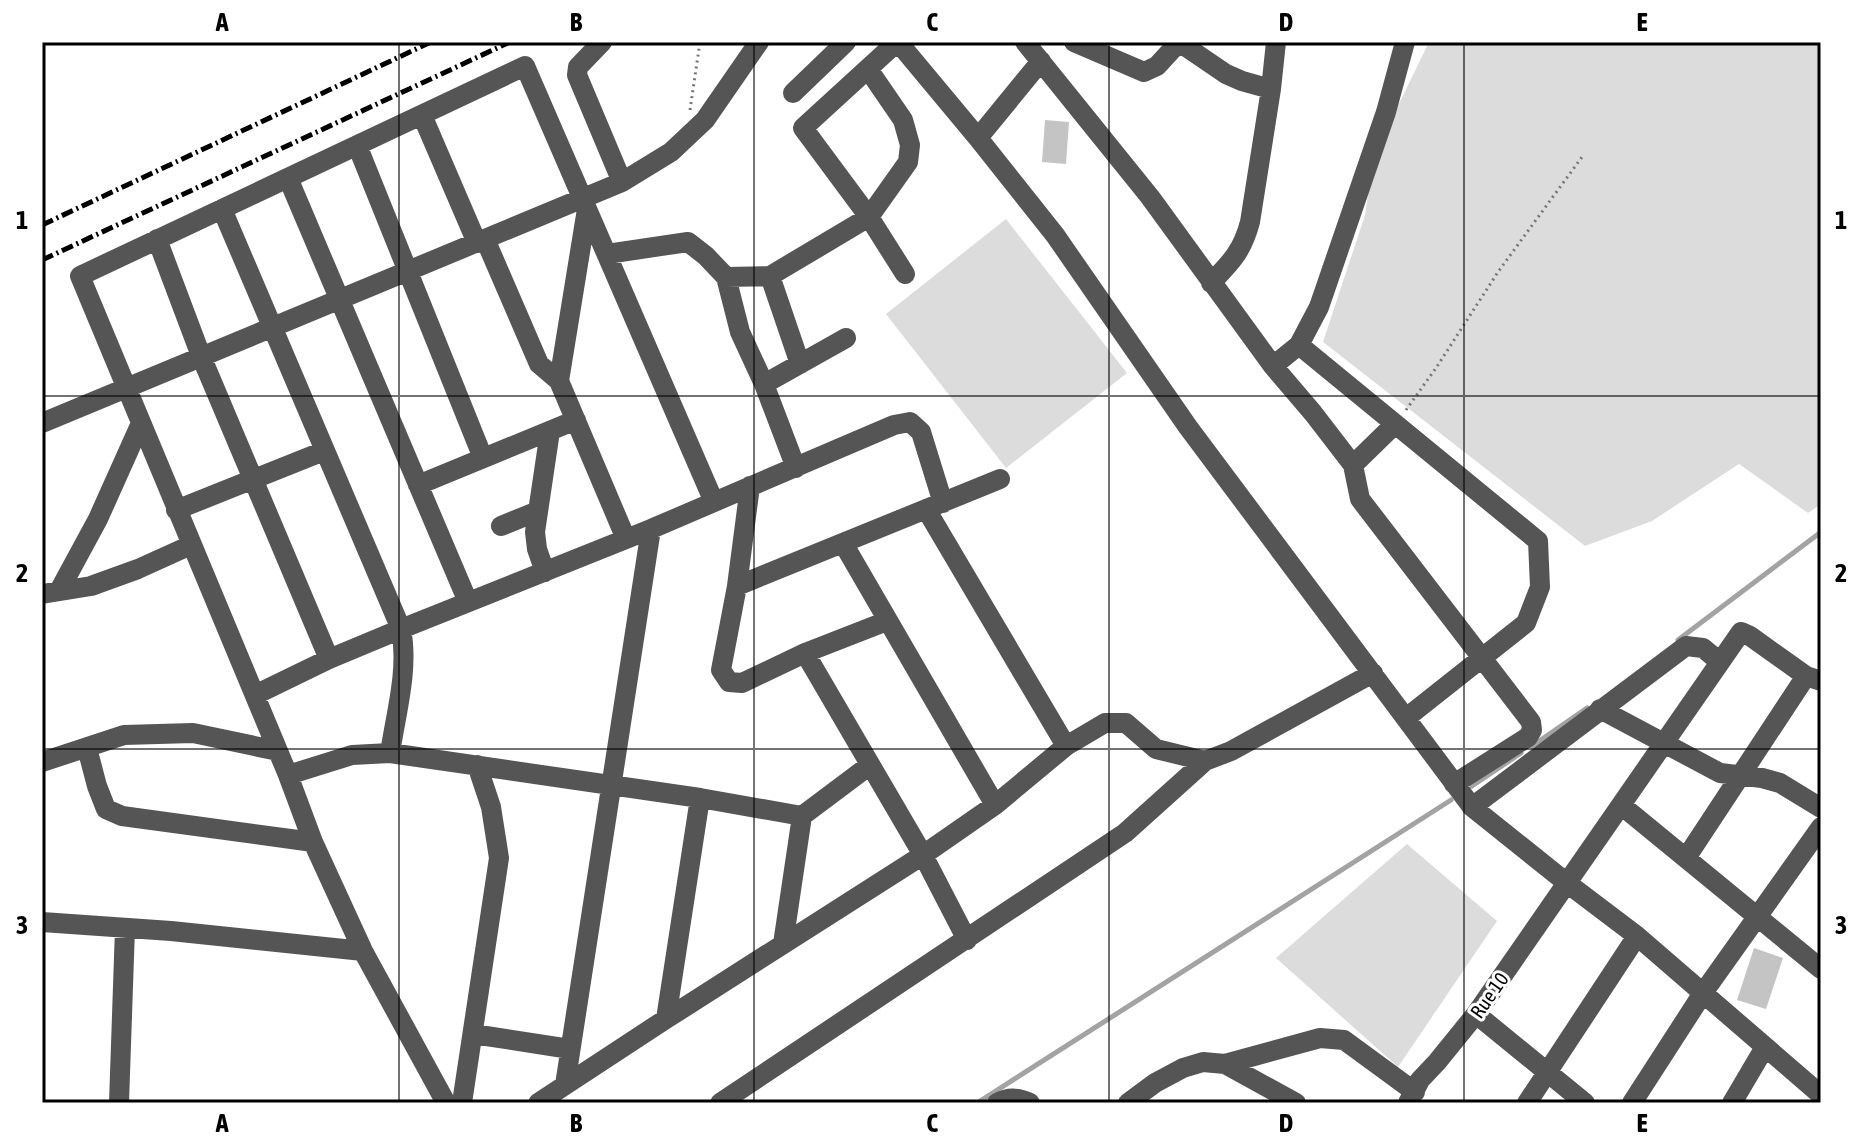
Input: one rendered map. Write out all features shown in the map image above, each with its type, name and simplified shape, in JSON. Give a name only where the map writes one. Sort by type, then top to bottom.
[{"type":"street","points":[[602,42],[578,67],[577,75],[622,182]]},
{"type":"street","points":[[42,423],[481,241],[585,204],[671,152],[699,126],[759,42]]},
{"type":"street","points":[[793,93],[846,42]]},
{"type":"street","points":[[905,274],[869,217],[803,128],[897,42],[1055,235],[1188,427],[1472,807],[1637,936],[1821,1095]]},
{"type":"street","points":[[1025,42],[1150,197],[1273,366],[1353,465],[1360,499],[1531,722],[1532,730],[1528,737],[1454,784]]},
{"type":"street","points":[[1074,42],[1144,72],[1157,66],[1179,42],[1226,74],[1271,89]]},
{"type":"street","points":[[1211,283],[1235,258],[1245,241],[1276,42]]},
{"type":"street","points":[[1273,366],[1299,345],[1319,307],[1386,112],[1405,42]]},
{"type":"street","points":[[978,138],[1041,61]]},
{"type":"street","points":[[446,1103],[363,951],[313,842],[80,276],[525,66],[714,502]]},
{"type":"street","points":[[726,277],[770,276],[869,217],[908,162],[910,145],[903,120],[868,69]]},
{"type":"street","points":[[422,115],[539,364],[559,381],[626,539]]},
{"type":"street","points":[[357,145],[483,458]]},
{"type":"street","points":[[288,178],[468,602]]},
{"type":"street","points":[[559,381],[585,204]]},
{"type":"street","points":[[222,209],[401,629],[404,661],[390,753]]},
{"type":"street","points":[[157,239],[201,356],[329,659]]},
{"type":"street","points":[[607,254],[688,242],[726,277],[740,332],[796,468]]},
{"type":"street","points":[[770,276],[800,364]]},
{"type":"street","points":[[764,384],[846,338]]},
{"type":"street","points":[[1299,345],[1538,541],[1540,587],[1526,623],[1406,718]]},
{"type":"street","points":[[418,485],[576,420]]},
{"type":"street","points":[[255,695],[329,659],[651,529],[894,425],[910,422],[921,432],[934,506],[1066,746]]},
{"type":"street","points":[[51,592],[98,519],[141,423]]},
{"type":"street","points":[[1353,465],[1395,424]]},
{"type":"street","points":[[545,572],[535,532],[550,431]]},
{"type":"street","points":[[176,510],[324,451]]},
{"type":"street","points":[[737,586],[1000,479]]},
{"type":"street","points":[[750,486],[737,586],[721,670],[729,682],[742,683],[805,653],[887,621]]},
{"type":"street","points":[[501,526],[538,511]]},
{"type":"street","points":[[565,1085],[651,529]]},
{"type":"street","points":[[843,543],[995,805]]},
{"type":"street","points":[[51,592],[103,582],[191,545]]},
{"type":"street","name":"Rue 10","points":[[1411,1097],[1420,1080],[1476,1014],[1741,632],[1813,678]]},
{"type":"street","points":[[1472,807],[1686,646],[1703,648],[1720,662]]},
{"type":"street","points":[[805,653],[923,855],[967,940]]},
{"type":"street","points":[[720,1103],[1125,833],[1205,761],[1231,751],[1373,673]]},
{"type":"street","points":[[1686,858],[1740,775],[1813,678]]},
{"type":"street","points":[[1600,709],[1720,773],[1780,783],[1821,808]]},
{"type":"street","points":[[538,1103],[923,855],[995,805],[1066,746],[1105,723],[1126,723],[1156,749],[1205,761]]},
{"type":"street","points":[[42,762],[124,735],[193,733],[278,751]]},
{"type":"street","points":[[87,748],[106,809],[122,816],[313,842]]},
{"type":"street","points":[[288,775],[352,755],[390,753],[610,784],[802,816]]},
{"type":"street","points":[[462,1103],[499,858],[491,807],[477,765]]},
{"type":"street","points":[[783,944],[802,816],[870,765]]},
{"type":"street","points":[[666,1019],[700,798]]},
{"type":"street","points":[[1621,805],[1821,969]]},
{"type":"street","points":[[1632,1103],[1703,993],[1821,827]]},
{"type":"street","points":[[42,922],[363,951]]},
{"type":"street","points":[[119,1103],[125,928]]},
{"type":"street","points":[[1527,1103],[1637,936]]},
{"type":"street","points":[[1476,1014],[1585,1103]]},
{"type":"street","points":[[473,1034],[570,1049]]},
{"type":"street","points":[[1128,1103],[1183,1068],[1203,1062],[1225,1064],[1334,1037],[1344,1040],[1411,1097]]},
{"type":"street","points":[[1732,1103],[1765,1047]]},
{"type":"street","points":[[1225,1064],[1296,1103]]},
{"type":"street","points":[[997,1103],[1005,1099],[1019,1099],[1030,1103]]},
{"type":"path","points":[[699,126],[690,116],[700,42]]},
{"type":"path","points":[[1395,424],[1436,368],[1498,272],[1582,157]]},
{"type":"shaded area","points":[[1429,42],[1821,42],[1821,504],[1808,513],[1739,464],[1652,521],[1585,546],[1323,342],[1365,215],[1374,155]]},
{"type":"shaded area","points":[[1006,219],[1127,373],[1006,468],[886,314]]},
{"type":"shaded area","points":[[1407,844],[1497,921],[1398,1067],[1276,958]]},
{"type":"building","points":[[1045,120],[1069,122],[1066,164],[1042,162]]},
{"type":"building","points":[[1754,948],[1783,958],[1766,1009],[1737,1000]]},
{"type":"waterway","points":[[1678,640],[1821,532]]},
{"type":"waterway","points":[[1532,746],[1587,708]]},
{"type":"waterway","points":[[1472,786],[1521,753]]},
{"type":"waterway","points":[[977,1103],[1451,800]]},
{"type":"railway","points":[[42,225],[431,42]]},
{"type":"railway","points":[[42,260],[510,42]]}]
